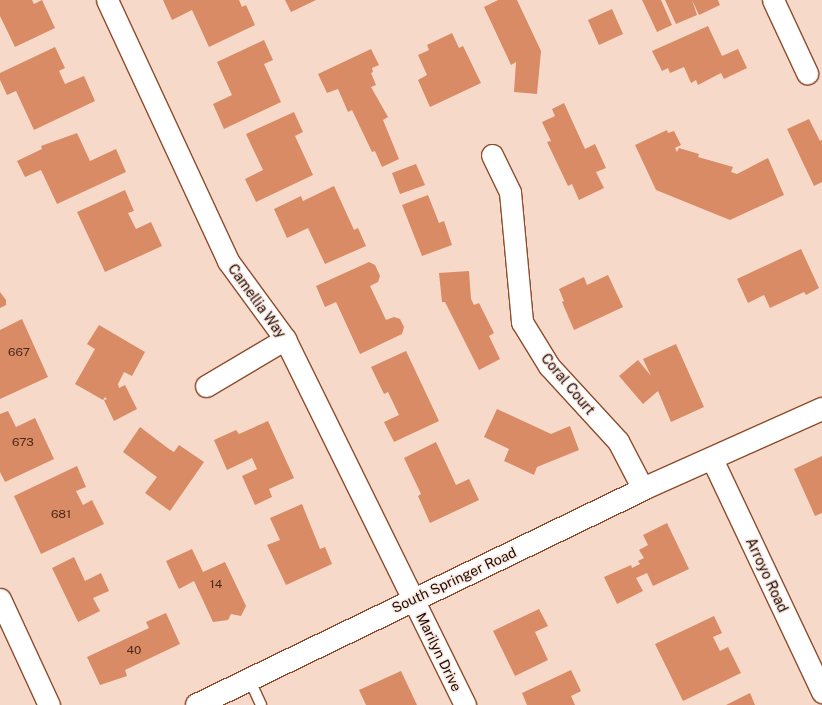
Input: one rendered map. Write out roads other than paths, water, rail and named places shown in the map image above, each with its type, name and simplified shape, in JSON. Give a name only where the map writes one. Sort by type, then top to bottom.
[{"type":"street","name":"Camellia Way","points":[[107,0],[228,261],[285,339],[413,599]]},
{"type":"street","points":[[774,0],[807,73]]},
{"type":"street","name":"Coral Court","points":[[492,154],[510,192],[522,322],[549,366],[618,441],[643,489]]},
{"type":"street","points":[[206,386],[285,339]]},
{"type":"street","name":"South Springer Road","points":[[197,705],[250,681],[413,599],[643,489],[822,409]]},
{"type":"street","name":"Arroyo Road","points":[[712,458],[822,692]]},
{"type":"street","points":[[0,599],[49,705]]},
{"type":"street","name":"Marilyn Drive","points":[[413,599],[465,705]]},
{"type":"lane","points":[[250,681],[261,705]]}]
